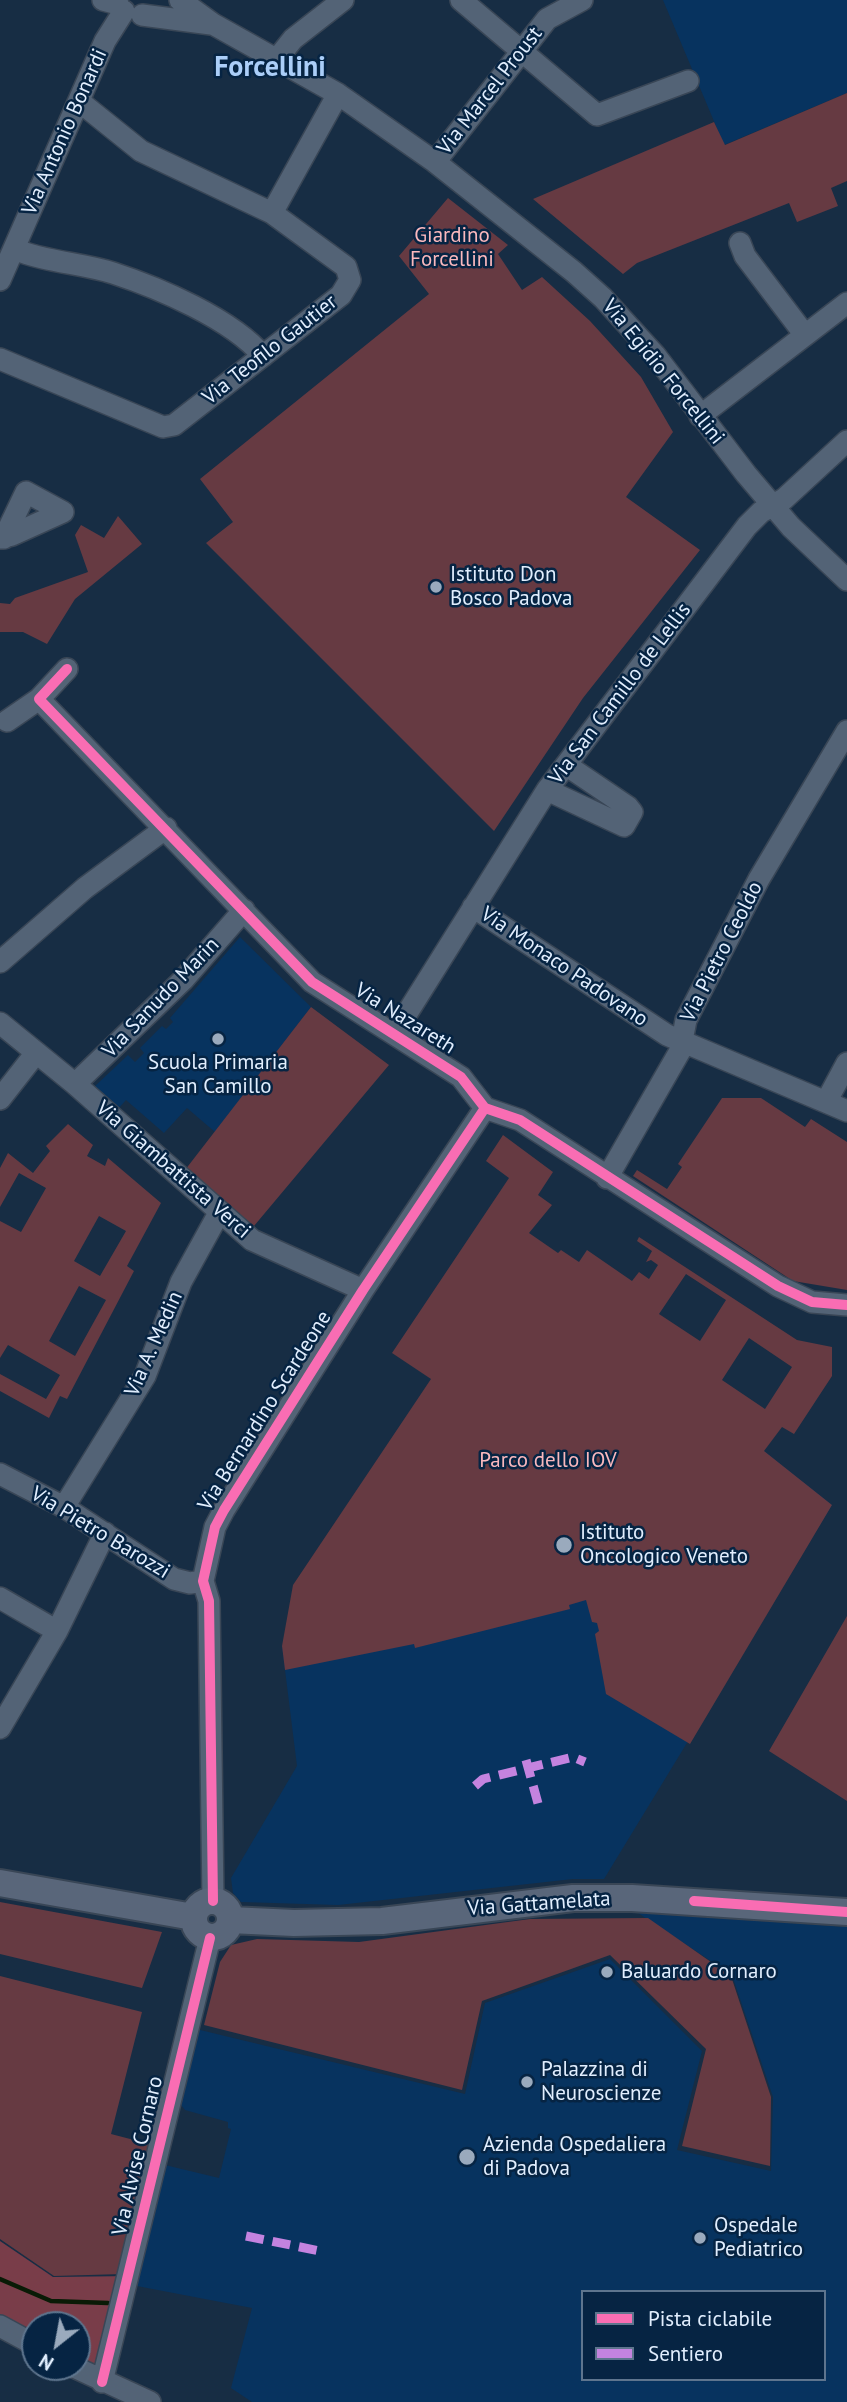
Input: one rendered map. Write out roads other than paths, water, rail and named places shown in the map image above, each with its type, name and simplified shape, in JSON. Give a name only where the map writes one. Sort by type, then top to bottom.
[{"type":"main road","name":"Via Gattamelata","points":[[0,1883],[294,1923],[382,1920],[573,1898],[632,1898],[847,1912]]},
{"type":"main road","points":[[209,1938],[197,1931],[212,1912]]},
{"type":"street","name":"Via Antonio Bonardi","points":[[0,280],[8,252],[80,102],[121,6],[150,12],[160,0]]},
{"type":"street","name":"Via Egidio Forcellini","points":[[180,0],[214,24],[338,94],[435,162],[603,298],[655,355],[700,416],[810,548],[847,580]]},
{"type":"street","points":[[277,59],[293,39],[343,0]]},
{"type":"street","points":[[461,0],[597,115],[688,81]]},
{"type":"street","name":"Via Marcel Proust","points":[[435,162],[547,19],[582,0]]},
{"type":"street","name":"Via Egidio Forcellini","points":[[121,6],[214,24]]},
{"type":"street","points":[[272,213],[338,94]]},
{"type":"street","name":"Via Teofilo Gautier","points":[[0,359],[163,427],[174,425],[341,295],[350,280],[346,267],[272,213],[141,151],[80,102]]},
{"type":"street","points":[[740,243],[745,256],[805,335]]},
{"type":"street","points":[[8,252],[114,274],[214,316],[254,344],[263,355]]},
{"type":"street","points":[[700,416],[847,303]]},
{"type":"street","name":"Via San Camillo de Lellis","points":[[394,1034],[547,790],[747,526],[790,494],[847,441]]},
{"type":"street","points":[[6,721],[38,699],[67,669]]},
{"type":"street","name":"Via Nazareth","points":[[38,699],[166,828],[312,982],[461,1077],[485,1108]]},
{"type":"street","name":"Via Pietro Ceoldo","points":[[607,1178],[674,1060],[686,1020],[759,879],[847,731]]},
{"type":"street","name":"Via San Camillo de Lellis","points":[[547,790],[624,826],[632,812],[628,807],[566,765]]},
{"type":"street","points":[[0,962],[85,888],[166,828]]},
{"type":"street","name":"Via Monaco Padovano","points":[[473,907],[681,1042],[847,1111]]},
{"type":"street","name":"Via Sanudo Marin","points":[[75,1084],[183,980],[244,910]]},
{"type":"street","name":"Via Giambattista Verci","points":[[0,1023],[75,1084],[219,1213],[260,1245],[363,1290]]},
{"type":"street","points":[[0,1099],[36,1053]]},
{"type":"street","points":[[826,1102],[847,1063]]},
{"type":"street","points":[[485,1108],[520,1120],[794,1295],[812,1302],[847,1305]]},
{"type":"street","name":"Via Bernardino Scardeone","points":[[212,1912],[209,1601],[203,1581],[215,1527],[363,1290],[485,1108]]},
{"type":"street","name":"Via A. Medin","points":[[64,1507],[145,1376],[181,1282],[219,1213]]},
{"type":"street","name":"Via Pietro Barozzi","points":[[0,1474],[64,1507],[174,1579],[184,1583],[203,1581]]},
{"type":"street","points":[[0,1728],[57,1632],[105,1533]]},
{"type":"street","points":[[0,1598],[57,1632]]},
{"type":"street","name":"Via Alvise Cornaro","points":[[102,2382],[209,1938]]},
{"type":"street","points":[[0,2326],[21,2337]]},
{"type":"street","points":[[91,2376],[150,2402]]},
{"type":"waterway","points":[[0,2279],[51,2301],[108,2303]]},
{"type":"place","name":"Istituto Don Bosco Padova","points":[[436,587]]},
{"type":"place","name":"Scuola Primaria San Camillo","points":[[218,1039]]},
{"type":"place","name":"Istituto Oncologico Veneto","points":[[564,1545]]},
{"type":"place","name":"Baluardo Cornaro","points":[[607,1972]]},
{"type":"place","name":"Palazzina di Neuroscienze","points":[[527,2082]]},
{"type":"place","name":"Azienda Ospedaliera di Padova","points":[[467,2157]]},
{"type":"place","name":"Ospedale Pediatrico","points":[[700,2238]]},
{"type":"district","name":"Forcellini","points":[[270,68]]},
{"type":"park label","name":"Giardino Forcellini","points":[[452,248]]},
{"type":"park label","name":"Parco dello IOV","points":[[548,1461]]}]
